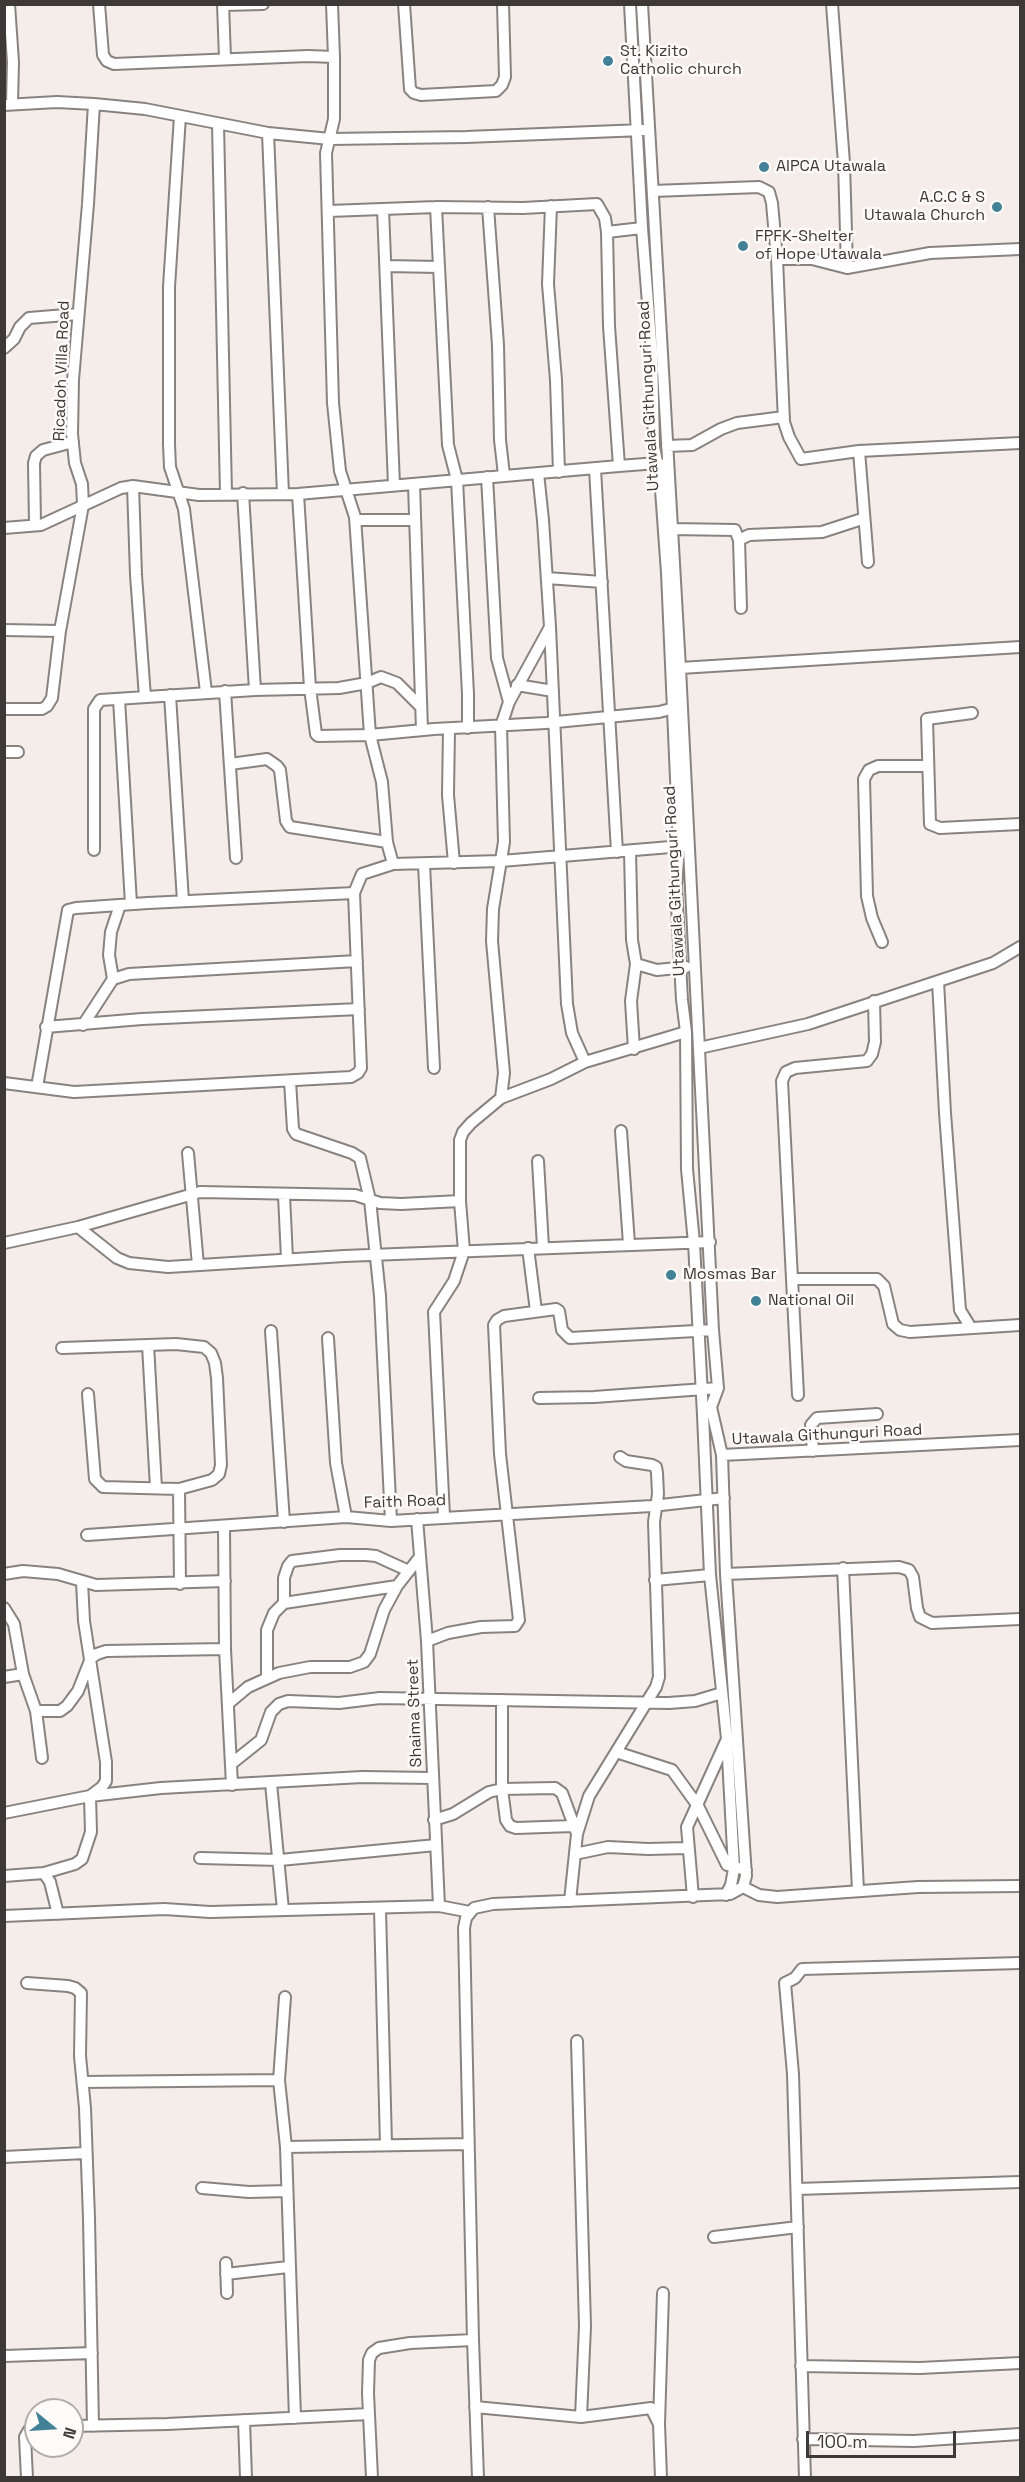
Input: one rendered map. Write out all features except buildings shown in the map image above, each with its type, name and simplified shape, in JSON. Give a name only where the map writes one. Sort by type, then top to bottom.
[{"type":"street","points":[[9,4],[13,62],[8,105],[57,102],[145,109],[268,133],[330,139],[466,137],[650,130]]},
{"type":"street","points":[[99,4],[103,55],[107,62],[114,64],[225,58],[334,57]]},
{"type":"street","points":[[225,58],[223,5],[263,4]]},
{"type":"street","points":[[332,4],[335,96],[326,153],[333,403],[338,458],[355,520],[370,735],[382,782],[387,842],[393,864]]},
{"type":"street","points":[[404,4],[410,89],[420,95],[496,91],[502,85],[505,77],[503,4]]},
{"type":"street","points":[[298,494],[310,688],[318,736],[370,735],[554,723],[648,713],[676,707],[663,466],[654,447],[652,354],[642,228],[630,4]]},
{"type":"street","name":"Utawala Githunguri Road","points":[[642,4],[667,446],[663,466],[672,529],[680,668],[676,707],[684,846],[695,965],[713,1330],[718,1388],[711,1407],[722,1455],[1020,1440]]},
{"type":"street","points":[[832,4],[844,163],[847,268]]},
{"type":"street","name":"Ricadoh Villa Road","points":[[4,709],[42,709],[47,706],[55,688],[60,631],[83,506],[82,484],[75,463],[73,442],[73,380],[94,104]]},
{"type":"street","points":[[180,116],[169,287],[170,467],[184,509],[206,692]]},
{"type":"street","points":[[219,124],[226,494]]},
{"type":"street","points":[[268,133],[283,494]]},
{"type":"street","points":[[653,191],[724,188],[765,189],[769,192],[777,259],[784,417],[789,437],[801,459],[859,451],[1020,443]]},
{"type":"street","points":[[328,212],[597,204],[605,218],[608,232],[609,326],[619,466]]},
{"type":"street","points":[[551,206],[548,284],[556,380],[559,472]]},
{"type":"street","points":[[436,207],[448,445],[457,480],[468,728]]},
{"type":"street","points":[[488,207],[498,345],[500,440],[504,475]]},
{"type":"street","points":[[383,209],[394,485]]},
{"type":"street","points":[[608,232],[642,228]]},
{"type":"street","points":[[777,259],[812,259],[847,268],[930,253],[1020,249]]},
{"type":"street","points":[[386,266],[439,267]]},
{"type":"street","points":[[4,348],[14,339],[24,321],[29,318],[78,314]]},
{"type":"street","points":[[667,446],[692,444],[737,423],[784,417]]},
{"type":"street","points":[[35,525],[34,463],[36,456],[43,450],[73,442]]},
{"type":"street","points":[[859,451],[862,519],[868,562]]},
{"type":"street","points":[[4,528],[35,525],[60,517],[122,488],[133,486],[199,495],[298,494],[619,466],[663,466]]},
{"type":"street","points":[[595,469],[616,852]]},
{"type":"street","points":[[538,473],[550,627],[567,1004],[572,1033],[585,1062]]},
{"type":"street","points":[[487,477],[497,658],[509,702]]},
{"type":"street","points":[[414,484],[413,519],[422,730]]},
{"type":"street","points":[[133,486],[136,575],[145,697]]},
{"type":"street","points":[[243,493],[255,690]]},
{"type":"street","points":[[355,520],[413,519]]},
{"type":"street","points":[[739,540],[749,535],[755,537],[822,532],[862,519]]},
{"type":"street","points":[[672,529],[735,530],[739,540],[741,608]]},
{"type":"street","points":[[547,578],[602,582]]},
{"type":"street","points":[[501,1098],[504,1073],[492,930],[505,818],[501,726],[517,685],[550,627]]},
{"type":"street","points":[[4,630],[60,631]]},
{"type":"street","points":[[680,668],[1020,647]]},
{"type":"street","points":[[93,850],[94,709],[100,700],[225,691],[339,688],[367,683],[381,677],[389,678],[397,683],[420,706]]},
{"type":"street","points":[[517,685],[553,691]]},
{"type":"street","points":[[225,691],[236,858]]},
{"type":"street","points":[[170,695],[183,901]]},
{"type":"street","points":[[113,979],[109,955],[111,932],[125,904],[119,699]]},
{"type":"street","points":[[972,713],[927,719],[930,824],[940,828],[1020,824]]},
{"type":"street","points":[[449,729],[448,795],[454,862]]},
{"type":"street","points":[[4,752],[18,752]]},
{"type":"street","points":[[230,764],[267,759],[277,766],[280,770],[286,821],[290,827],[387,842]]},
{"type":"street","points":[[882,942],[872,918],[867,896],[864,779],[869,770],[878,766],[927,766]]},
{"type":"street","points":[[4,1083],[54,1090],[107,1091],[351,1077],[361,1068],[354,893],[362,874],[393,864],[501,861],[684,846],[676,886],[686,1032],[687,1168],[694,1244],[702,1388],[705,1500],[710,1575],[743,1887]]},
{"type":"street","points":[[630,851],[632,940],[636,964],[631,1001],[634,1049]]},
{"type":"street","points":[[424,864],[434,1068]]},
{"type":"street","points":[[37,1087],[68,910],[125,904],[354,893]]},
{"type":"street","points":[[699,1048],[808,1024],[993,963],[1020,947]]},
{"type":"street","points":[[83,1025],[113,979],[129,974],[357,961]]},
{"type":"street","points":[[636,964],[657,970],[681,969],[695,965]]},
{"type":"street","points":[[938,981],[947,1145],[960,1310],[971,1328]]},
{"type":"street","points":[[798,1395],[782,1081],[786,1072],[795,1068],[867,1060],[872,1054],[875,1042],[874,1001]]},
{"type":"street","points":[[46,1027],[142,1019],[359,1009]]},
{"type":"street","points":[[685,1016],[697,1014]]},
{"type":"street","points":[[444,1516],[434,1312],[454,1281],[464,1251],[460,1201],[460,1140],[463,1132],[501,1098],[551,1079],[585,1062],[686,1032]]},
{"type":"street","points":[[290,1081],[293,1129],[296,1134],[360,1158],[370,1200],[383,1351],[391,1521]]},
{"type":"street","points":[[621,1131],[629,1244]]},
{"type":"street","points":[[188,1153],[198,1265]]},
{"type":"street","points":[[538,1161],[543,1247]]},
{"type":"street","points":[[4,1243],[78,1227],[193,1194],[221,1191],[284,1195],[355,1195],[370,1200],[401,1204],[460,1201]]},
{"type":"street","points":[[284,1195],[287,1259]]},
{"type":"street","points":[[78,1227],[117,1258],[129,1263],[168,1267],[375,1254],[710,1242]]},
{"type":"street","points":[[528,1248],[536,1311]]},
{"type":"street","points":[[792,1279],[877,1279],[884,1286],[893,1324],[900,1330],[910,1332],[1020,1325]]},
{"type":"street","points":[[427,1641],[448,1633],[481,1627],[515,1626],[519,1620],[500,1454],[494,1325],[497,1320],[504,1316],[556,1309],[559,1311],[562,1330],[570,1338],[713,1330]]},
{"type":"street","points":[[271,1331],[284,1522]]},
{"type":"street","points":[[328,1338],[336,1463],[346,1517]]},
{"type":"street","points":[[62,1348],[186,1344],[204,1347],[211,1353],[215,1363],[221,1465],[219,1474],[212,1480],[179,1489],[103,1487],[95,1479],[88,1394]]},
{"type":"street","points":[[148,1345],[156,1488]]},
{"type":"street","points":[[539,1398],[594,1397],[718,1388]]},
{"type":"street","points":[[813,1451],[811,1425],[817,1418],[877,1414]]},
{"type":"street","points":[[722,1455],[740,1869],[726,1895]]},
{"type":"street","points":[[575,1830],[589,1796],[647,1702],[659,1677],[654,1522],[658,1494],[656,1467],[626,1461],[620,1457]]},
{"type":"street","points":[[179,1489],[180,1584]]},
{"type":"street","name":"Faith Road","points":[[87,1534],[346,1517],[391,1521],[444,1516],[657,1505],[724,1498]]},
{"type":"street","name":"Shaima Street","points":[[417,1519],[427,1641],[440,1906]]},
{"type":"street","points":[[224,1526],[225,1649],[232,1785]]},
{"type":"street","points":[[284,1603],[284,1578],[292,1561],[340,1555],[366,1555],[376,1556],[409,1571]]},
{"type":"street","points":[[229,1703],[248,1687],[279,1673],[310,1667],[350,1667],[364,1662],[370,1654],[384,1610],[397,1586],[419,1558]]},
{"type":"street","points":[[726,1574],[899,1567],[909,1570],[913,1576],[920,1617],[932,1623],[1020,1619]]},
{"type":"street","points":[[843,1568],[858,1891]]},
{"type":"street","points":[[4,1574],[23,1571],[58,1574],[96,1585],[225,1581]]},
{"type":"street","points":[[655,1580],[710,1575]]},
{"type":"street","points":[[82,1582],[84,1621],[107,1772],[105,1784],[90,1796]]},
{"type":"street","points":[[267,1678],[267,1630],[274,1613],[284,1603],[397,1586]]},
{"type":"street","points":[[4,1608],[14,1624],[23,1674],[36,1711],[42,1758]]},
{"type":"street","points":[[36,1711],[60,1711],[67,1706],[78,1691],[91,1658],[96,1654],[106,1651],[225,1649]]},
{"type":"street","points":[[4,1677],[23,1674]]},
{"type":"street","points":[[231,1764],[261,1740],[271,1712],[279,1704],[288,1701],[339,1703],[380,1698],[669,1703],[695,1701],[722,1693]]},
{"type":"street","points":[[502,1700],[502,1789],[506,1820],[510,1826],[516,1828],[575,1830]]},
{"type":"street","points":[[693,1897],[687,1827],[698,1806],[709,1774],[727,1739]]},
{"type":"street","points":[[616,1752],[672,1770],[698,1806],[727,1865],[740,1869]]},
{"type":"street","points":[[4,1813],[90,1796],[161,1788],[362,1777],[432,1778]]},
{"type":"street","points":[[271,1783],[283,1910]]},
{"type":"street","points":[[434,1820],[453,1814],[489,1792],[502,1789],[559,1790],[575,1830],[570,1901]]},
{"type":"street","points":[[4,1876],[44,1873],[75,1864],[82,1859],[91,1832],[90,1796]]},
{"type":"street","points":[[200,1858],[280,1860],[436,1845]]},
{"type":"street","points":[[575,1854],[608,1847],[687,1848]]},
{"type":"street","points":[[44,1873],[50,1882],[58,1914]]},
{"type":"street","points":[[743,1887],[759,1895],[777,1897],[918,1887],[1020,1886]]},
{"type":"street","points":[[478,2478],[472,2340],[464,1928],[470,1912],[474,1908],[494,1904],[726,1895],[743,1887]]},
{"type":"street","points":[[4,1916],[164,1909],[210,1912],[440,1906],[470,1912]]},
{"type":"street","points":[[380,1909],[386,2145]]},
{"type":"street","points":[[805,2478],[793,2074],[785,1983],[795,1978],[802,1969],[1020,1963]]},
{"type":"street","points":[[27,1983],[68,1986],[81,1993],[80,2056],[83,2082],[93,2426]]},
{"type":"street","points":[[285,1997],[279,2080],[286,2147],[294,2418]]},
{"type":"street","points":[[577,2041],[585,2326],[581,2417]]},
{"type":"street","points":[[83,2082],[279,2080]]},
{"type":"street","points":[[286,2147],[468,2145]]},
{"type":"street","points":[[4,2157],[85,2153]]},
{"type":"street","points":[[797,2189],[1020,2182]]},
{"type":"street","points":[[202,2188],[249,2192],[287,2191]]},
{"type":"street","points":[[714,2237],[798,2227]]},
{"type":"street","points":[[227,2293],[226,2269],[288,2267]]},
{"type":"street","points":[[661,2478],[658,2424],[663,2293]]},
{"type":"street","points":[[372,2478],[369,2360],[372,2353],[379,2348],[410,2343],[472,2340]]},
{"type":"street","points":[[4,2356],[92,2353]]},
{"type":"street","points":[[801,2366],[920,2368],[1020,2363]]},
{"type":"street","points":[[475,2407],[581,2417],[651,2408],[658,2424]]},
{"type":"street","points":[[84,2426],[369,2414]]},
{"type":"street","points":[[244,2420],[246,2478]]},
{"type":"street","points":[[803,2439],[914,2440],[1020,2434]]},
{"type":"street","points":[[26,2458],[27,2478]]},
{"type":"place","name":"St. Kizito Catholic church","points":[[608,61]]},
{"type":"place","name":"AIPCA Utawala","points":[[764,167]]},
{"type":"place","name":"A.C.C & S Utawala Church","points":[[997,207]]},
{"type":"place","name":"FPFK-Shelter of Hope Utawala","points":[[743,246]]},
{"type":"place","name":"Mosmas Bar","points":[[671,1275]]},
{"type":"place","name":"National Oil","points":[[756,1301]]}]
